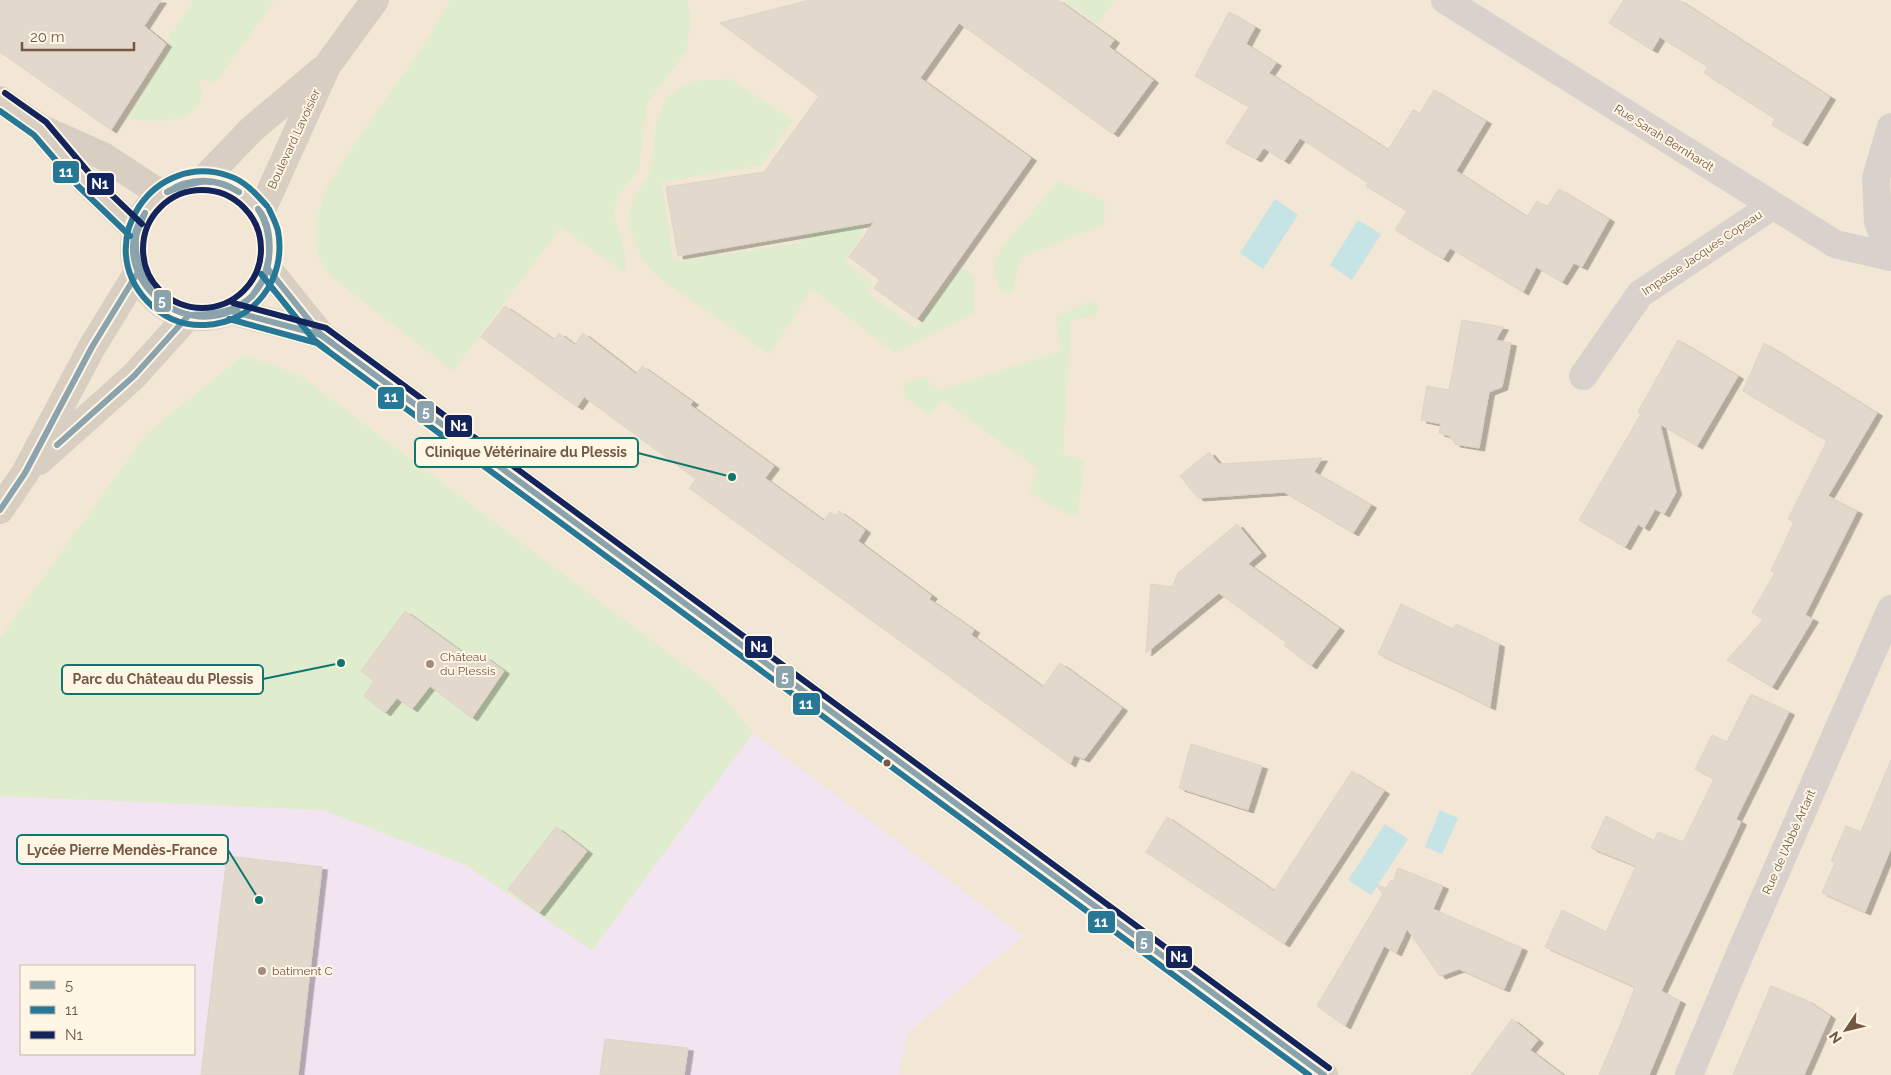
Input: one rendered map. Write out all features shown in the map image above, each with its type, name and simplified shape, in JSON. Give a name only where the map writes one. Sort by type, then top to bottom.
[{"type":"main road","name":"Boulevard Lavoisier","points":[[260,212],[328,66],[375,0]]},
{"type":"main road","name":"Boulevard Lavoisier","points":[[203,180],[252,129],[328,66]]},
{"type":"main road","points":[[0,100],[40,128],[103,156],[161,194]]},
{"type":"main road","points":[[40,128],[84,180],[136,230]]},
{"type":"main road","points":[[203,180],[226,184],[246,195],[260,212],[268,230],[271,250],[268,269],[260,286],[248,300],[231,311],[210,316],[188,316],[172,310],[157,300],[146,287],[138,272],[134,251],[136,230],[146,210],[161,194],[181,184],[203,180]]},
{"type":"main road","points":[[268,269],[321,335],[1324,1075]]},
{"type":"main road","points":[[0,510],[25,474],[92,347],[138,272]]},
{"type":"main road","points":[[231,311],[321,335]]},
{"type":"main road","points":[[25,474],[134,376],[188,316]]},
{"type":"street","name":"Rue Sarah Bernhardt","points":[[1445,0],[1835,244],[1891,257]]},
{"type":"street","points":[[1891,126],[1876,178],[1878,222],[1891,257]]},
{"type":"street","name":"Impasse Jacques Copeau","points":[[1584,376],[1640,294],[1772,206]]},
{"type":"street","name":"Rue de l'Abbé Artarit","points":[[1689,1075],[1891,609]]},
{"type":"shaded area","points":[[0,0],[1891,0],[1891,1075],[0,1075]]},
{"type":"shaded area","points":[[753,733],[1023,936],[907,1034],[899,1075],[0,1075],[0,796],[323,810],[464,864],[592,950]]},
{"type":"green space","points":[[194,0],[275,0],[215,83],[200,79],[201,100],[194,110],[186,115],[167,120],[146,121],[127,119],[167,53],[170,36]]},
{"type":"green space","points":[[450,0],[687,0],[690,18],[687,50],[647,103],[639,169],[619,195],[613,212],[625,252],[625,273],[561,227],[453,371],[326,271],[317,253],[316,224],[324,193],[355,143],[430,36]]},
{"type":"green space","points":[[1065,0],[1114,0],[1097,24]]},
{"type":"green space","points":[[730,79],[793,120],[762,165],[662,182],[673,261],[800,243],[832,205],[865,229],[845,262],[873,282],[867,293],[915,328],[962,267],[974,276],[974,313],[895,353],[812,289],[769,354],[658,277],[643,260],[628,226],[630,206],[651,170],[656,124],[666,98],[694,81]]},
{"type":"green space","points":[[1059,181],[1105,202],[1104,224],[1020,258],[1012,295],[998,288],[994,264],[1002,247]]},
{"type":"green space","points":[[1088,302],[1099,304],[1095,316],[1071,320],[1063,455],[1084,460],[1078,513],[1070,516],[1029,491],[1039,470],[943,400],[928,415],[908,399],[902,384],[924,377],[939,391],[1061,351],[1056,318]]},
{"type":"green space","points":[[244,355],[300,376],[715,688],[753,733],[592,950],[464,864],[323,810],[0,796],[0,638],[147,433]]},
{"type":"water","points":[[1275,199],[1298,215],[1263,269],[1240,253]]},
{"type":"water","points":[[1358,220],[1381,234],[1352,280],[1330,265]]},
{"type":"water","points":[[1440,810],[1458,818],[1442,854],[1425,847]]},
{"type":"water","points":[[1385,824],[1408,839],[1371,895],[1348,880]]},
{"type":"building","points":[[0,0],[161,0],[144,26],[166,44],[111,130],[0,52]]},
{"type":"building","points":[[810,0],[1058,0],[1114,40],[1109,47],[1153,80],[1113,134],[959,23],[920,78],[1031,158],[917,319],[874,288],[880,280],[849,257],[874,222],[678,256],[666,187],[764,172],[819,96],[720,23]]},
{"type":"building","points":[[1624,0],[1679,0],[1830,97],[1802,143],[1772,125],[1775,119],[1704,73],[1708,67],[1660,37],[1652,50],[1609,23]]},
{"type":"building","points":[[1229,12],[1255,27],[1246,44],[1276,63],[1269,73],[1388,150],[1413,110],[1420,113],[1434,90],[1486,121],[1456,171],[1527,217],[1537,201],[1547,207],[1559,189],[1609,219],[1582,267],[1574,263],[1562,282],[1536,267],[1523,292],[1450,248],[1443,259],[1395,230],[1407,211],[1366,186],[1368,183],[1300,138],[1284,161],[1264,148],[1256,159],[1226,143],[1249,107],[1195,76]]},
{"type":"building","points":[[505,306],[554,340],[559,333],[575,345],[583,333],[636,374],[642,366],[693,402],[690,405],[774,466],[765,478],[824,521],[830,512],[836,516],[839,511],[865,530],[858,541],[932,596],[929,599],[974,630],[971,635],[1043,687],[1060,663],[1122,708],[1084,759],[1074,755],[1070,764],[689,488],[696,479],[584,397],[577,407],[481,337]]},
{"type":"building","points":[[1462,320],[1503,327],[1496,340],[1511,343],[1502,387],[1489,392],[1479,448],[1455,444],[1450,436],[1439,433],[1441,424],[1421,420],[1427,386],[1449,390]]},
{"type":"building","points":[[1678,340],[1738,376],[1697,446],[1660,424],[1676,492],[1664,514],[1655,509],[1644,528],[1638,524],[1625,547],[1579,520],[1641,414],[1638,412]]},
{"type":"building","points":[[1764,343],[1877,413],[1828,496],[1857,511],[1805,615],[1813,619],[1772,687],[1727,660],[1763,620],[1752,612],[1775,573],[1771,571],[1794,522],[1788,519],[1827,441],[1743,391]]},
{"type":"building","points":[[1209,452],[1219,464],[1322,458],[1314,472],[1371,505],[1353,533],[1284,492],[1198,498],[1180,476]]},
{"type":"building","points":[[1237,524],[1261,553],[1248,564],[1339,628],[1311,666],[1284,645],[1287,643],[1219,593],[1146,653],[1151,584],[1172,587],[1178,573]]},
{"type":"building","points":[[1401,604],[1453,629],[1456,624],[1499,644],[1490,707],[1378,654]]},
{"type":"building","name":"Château du Plessis","points":[[405,611],[473,660],[485,657],[504,671],[472,718],[430,686],[412,709],[397,698],[385,713],[364,696],[374,681],[361,671]]},
{"type":"building","points":[[1751,694],[1789,712],[1736,819],[1741,822],[1661,991],[1680,1001],[1649,1075],[1599,1075],[1635,987],[1545,947],[1562,910],[1606,932],[1636,866],[1591,848],[1606,816],[1654,841],[1658,832],[1683,842],[1714,779],[1695,769],[1712,735],[1727,742]]},
{"type":"building","points":[[1191,744],[1262,766],[1248,810],[1179,788]]},
{"type":"building","points":[[1891,760],[1891,848],[1865,912],[1822,893],[1835,863],[1831,861],[1846,826],[1861,832]]},
{"type":"building","points":[[1352,771],[1384,791],[1284,944],[1146,852],[1167,817],[1274,891]]},
{"type":"building","points":[[556,827],[587,851],[539,913],[508,889]]},
{"type":"building","name":"batiment C","points":[[227,856],[322,867],[298,1075],[201,1075]]},
{"type":"building","points":[[1398,868],[1443,886],[1433,909],[1522,948],[1504,989],[1459,969],[1440,976],[1407,929],[1396,953],[1384,946],[1345,1026],[1317,1006],[1383,894],[1375,884],[1386,888],[1391,880],[1393,882]]},
{"type":"building","points":[[1771,986],[1806,1000],[1830,1016],[1804,1075],[1733,1075]]},
{"type":"building","points":[[1512,1019],[1538,1040],[1530,1050],[1563,1075],[1471,1075]]},
{"type":"building","points":[[605,1039],[688,1048],[684,1075],[600,1075]]},
{"type":"transit line","name":"N1","points":[[5,93],[46,122],[90,174],[142,224]]},
{"type":"transit line","name":"11","points":[[0,111],[34,135],[78,186],[130,236]]},
{"type":"transit line","name":"11","points":[[267,206],[235,178],[202,171],[177,176],[156,188],[139,206],[129,228],[126,252],[131,277],[153,307],[166,316],[180,322],[205,325],[223,322],[238,316],[252,307],[263,295],[272,281],[277,266],[279,249],[278,231],[269,209]]},
{"type":"transit line","name":"5","points":[[167,192],[194,181],[212,181],[239,192]]},
{"type":"transit line","name":"5","points":[[167,192],[186,185],[203,182],[220,183],[239,192]]},
{"type":"transit line","name":"N1","points":[[202,190],[225,194],[244,207],[257,226],[261,249],[257,272],[244,291],[225,304],[202,308],[179,304],[160,291],[147,272],[143,249],[147,226],[160,207],[179,194],[202,190]]},
{"type":"transit line","name":"5","points":[[258,209],[265,219],[268,232],[270,244],[269,257]]},
{"type":"transit line","name":"5","points":[[258,209],[264,220],[267,232],[269,257]]},
{"type":"transit line","name":"5","points":[[145,213],[136,238],[139,264],[149,287],[167,305],[191,315],[207,314],[231,309],[242,304],[252,296]]},
{"type":"transit line","name":"5","points":[[145,213],[134,237],[134,261],[144,283],[160,300],[181,312],[205,317],[229,312],[252,296]]},
{"type":"transit line","name":"5","points":[[252,296],[264,278],[269,257]]},
{"type":"transit line","name":"5","points":[[252,296],[264,278],[269,257]]},
{"type":"transit line","name":"5","points":[[268,269],[321,335],[332,343]]},
{"type":"transit line","name":"5","points":[[0,510],[25,473],[92,347],[138,272]]},
{"type":"transit line","name":"11","points":[[261,274],[314,340],[327,350]]},
{"type":"transit line","name":"N1","points":[[233,303],[326,328],[1329,1068]]},
{"type":"transit line","name":"5","points":[[231,311],[321,335],[1324,1075]]},
{"type":"transit line","name":"5","points":[[57,445],[134,376],[188,316]]},
{"type":"transit line","name":"11","points":[[229,319],[317,343],[1309,1075]]},
{"type":"place","name":"Clinique Vétérinaire du Plessis","points":[[732,477]]},
{"type":"place","name":"Parc du Château du Plessis","points":[[341,663]]},
{"type":"place","name":"Château du Plessis","points":[[430,664]]},
{"type":"place","name":"Lycée Pierre Mendès-France","points":[[259,900]]},
{"type":"place","name":"batiment C","points":[[262,971]]}]
